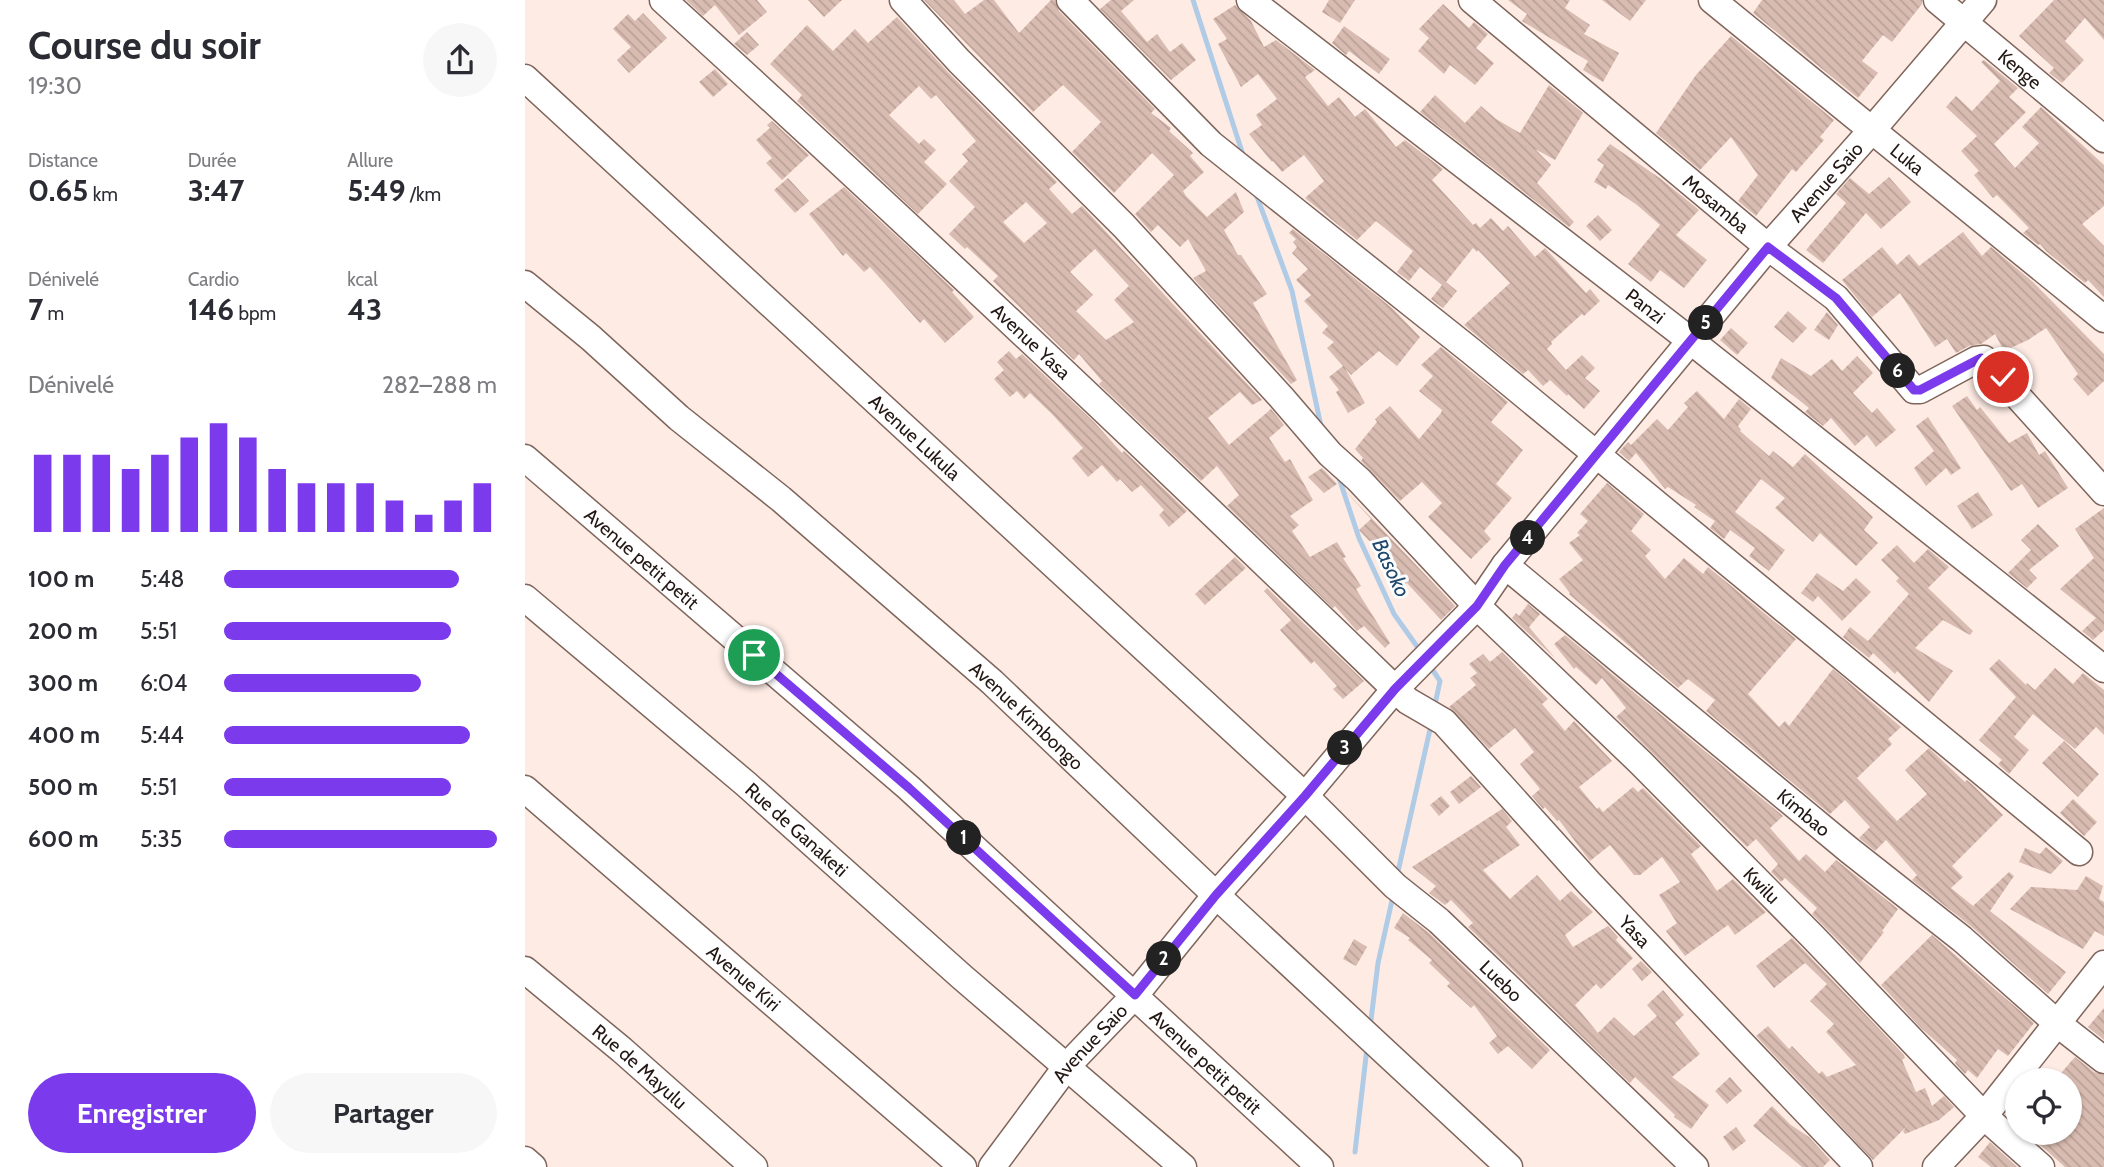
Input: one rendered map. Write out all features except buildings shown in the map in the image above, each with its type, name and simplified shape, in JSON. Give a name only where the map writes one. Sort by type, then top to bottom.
[{"type":"street","name":"Avenue Yasa","points":[[663,0],[1086,390],[1401,695]]},
{"type":"street","name":"Kwilu","points":[[903,0],[959,61],[1124,226],[1330,454],[1359,480],[1477,606],[1651,773],[1984,1116],[2041,1167]]},
{"type":"street","points":[[1070,0],[1211,144],[1378,276],[2079,852]]},
{"type":"street","name":"Panzi","points":[[1250,0],[1691,341],[2104,669]]},
{"type":"street","name":"Mosamba","points":[[1472,0],[1768,247],[1836,298],[1917,391],[1976,360],[1981,358],[1989,361],[2104,492]]},
{"type":"street","name":"Luka","points":[[1712,0],[2104,319]]},
{"type":"street","name":"Kenge","points":[[1937,0],[2104,139]]},
{"type":"street","name":"Avenue Saio","points":[[992,1167],[1067,1066],[1135,995],[1216,895],[1305,796],[1401,695],[1415,670],[1477,606],[1505,565],[1768,247],[1983,0]]},
{"type":"street","name":"Avenue Lukula","points":[[525,78],[1305,796]]},
{"type":"street","name":"Avenue Kimbongo","points":[[525,284],[580,328],[679,418],[781,499],[992,682],[1509,1167]]},
{"type":"street","name":"Avenue petit petit","points":[[525,458],[909,788],[1320,1167]]},
{"type":"street","name":"Kimbao","points":[[1505,565],[2104,1060]]},
{"type":"street","name":"Rue de Ganaketi","points":[[525,598],[746,784],[962,977],[1183,1167]]},
{"type":"street","name":"Yasa","points":[[1401,695],[1444,722],[1589,883],[1859,1167]]},
{"type":"street","name":"Avenue Kiri","points":[[525,789],[963,1167]]},
{"type":"street","name":"Luebo","points":[[1305,796],[1395,886],[1439,921],[1695,1167]]},
{"type":"street","points":[[1936,1167],[1984,1116],[2104,964]]},
{"type":"street","name":"Rue de Mayulu","points":[[525,970],[622,1050],[754,1167]]},
{"type":"street","points":[[525,1160],[533,1167]]},
{"type":"waterway","name":"Basoko","points":[[1193,0],[1244,158]]},
{"type":"waterway","name":"Basoko","points":[[1256,194],[1292,291],[1321,426]]},
{"type":"waterway","name":"Basoko","points":[[1338,475],[1359,538],[1394,614],[1421,652]]},
{"type":"waterway","name":"Basoko","points":[[1430,666],[1440,681],[1434,709]]},
{"type":"waterway","name":"Basoko","points":[[1397,876],[1431,725]]},
{"type":"waterway","name":"Basoko","points":[[1370,1028],[1378,963],[1393,896]]},
{"type":"waterway","name":"Basoko","points":[[1355,1152],[1367,1048]]},
{"type":"route","points":[[754,655],[909,788],[1135,995],[1216,895],[1305,796],[1395,689],[1477,606],[1505,565],[1768,247],[1836,298],[1914,390],[1941,380],[1981,358],[1989,361],[2003,377]]}]
